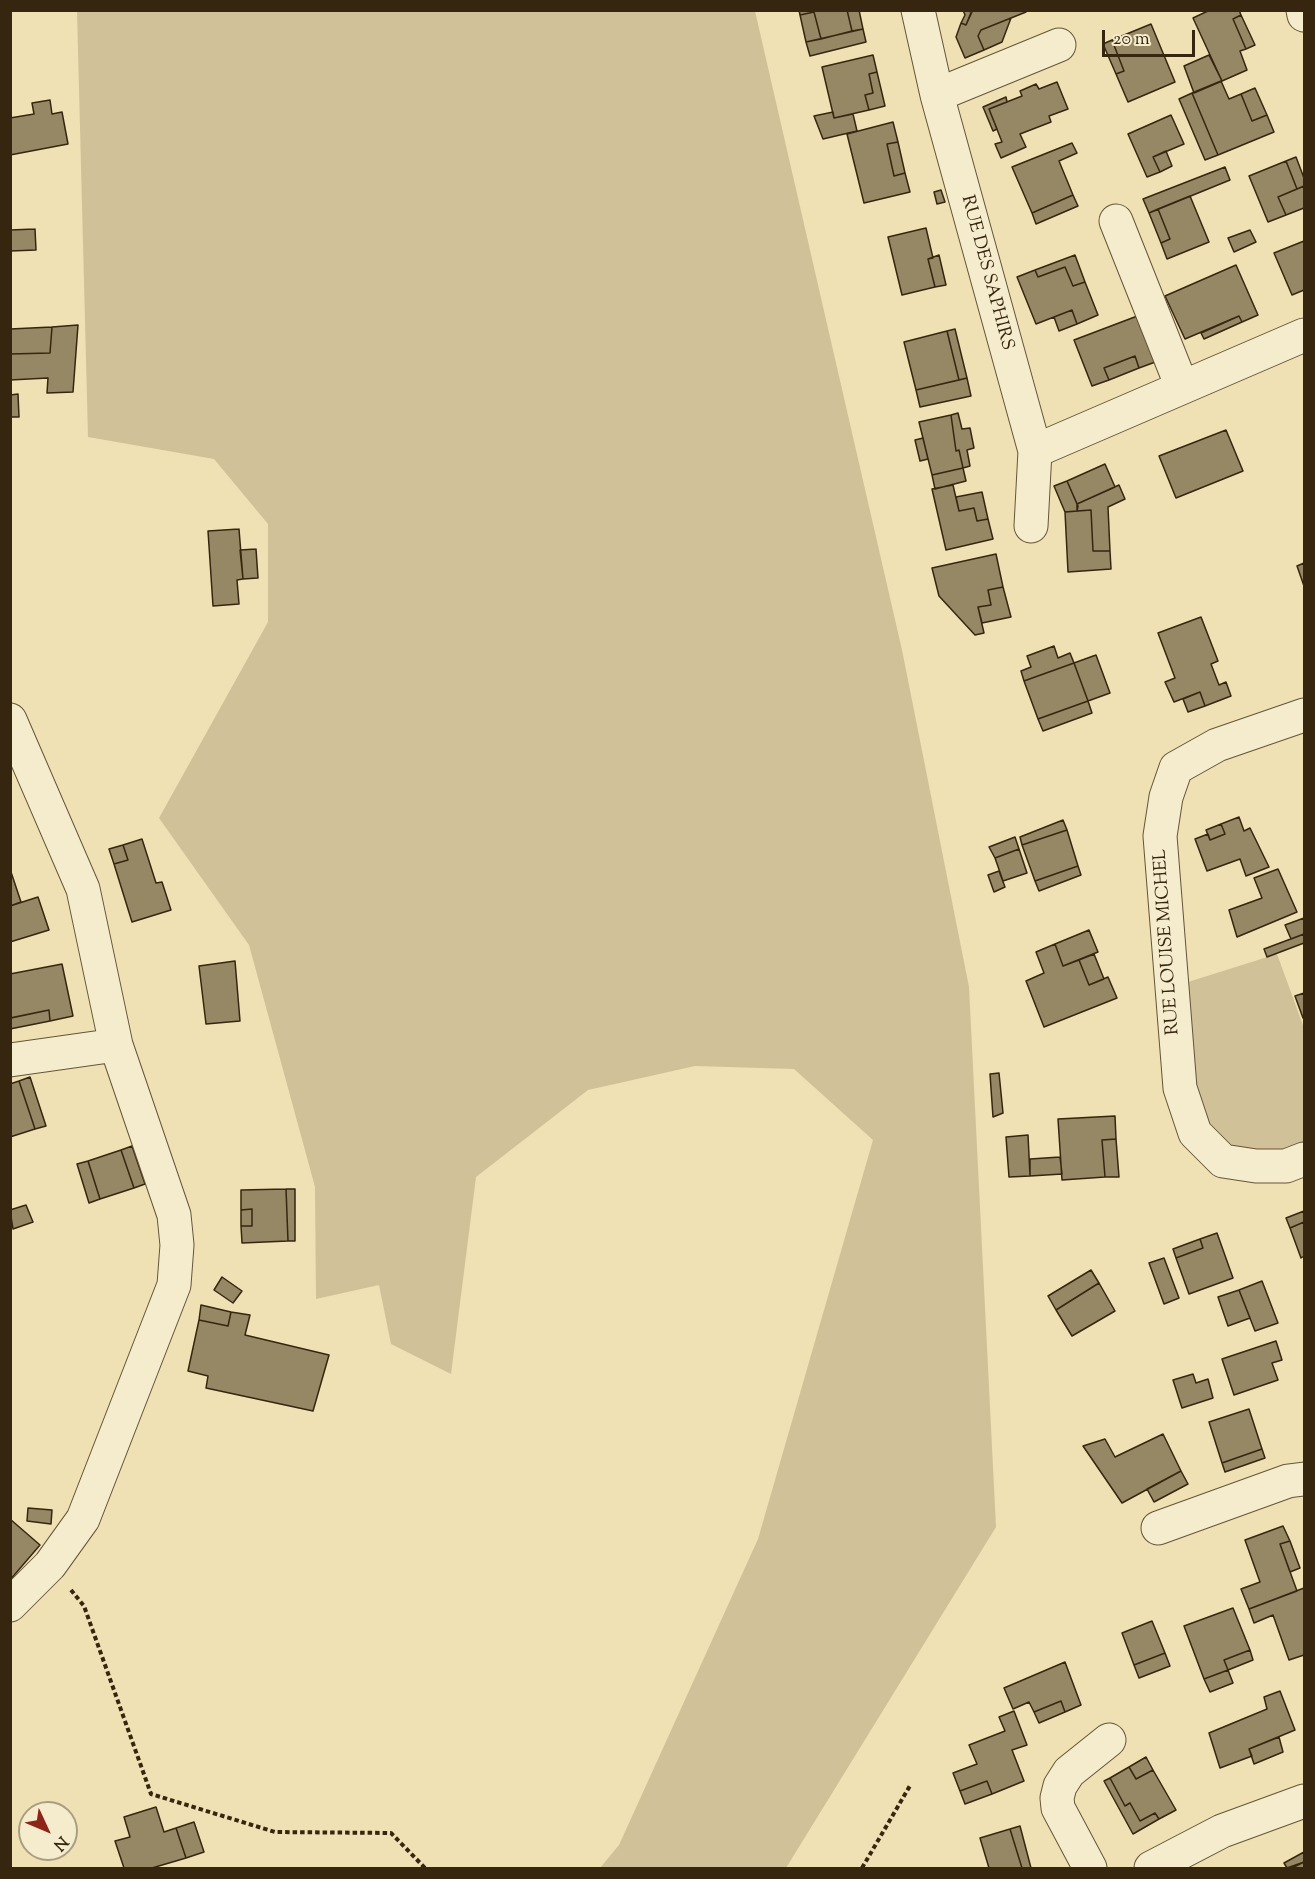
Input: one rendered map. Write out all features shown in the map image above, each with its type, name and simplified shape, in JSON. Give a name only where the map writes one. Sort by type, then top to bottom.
[{"type":"street","name":"RUE DES SAPHIRS","points":[[918,10],[937,95],[1035,450],[1031,526]]},
{"type":"street","points":[[937,95],[1059,45]]},
{"type":"street","points":[[1116,221],[1182,387]]},
{"type":"street","points":[[1035,450],[1305,335]]},
{"type":"street","name":"RUE LOUISE MICHEL","points":[[1305,715],[1217,745],[1176,768],[1166,797],[1161,836],[1180,1088],[1195,1133],[1223,1161],[1256,1166],[1286,1166],[1305,1159]]},
{"type":"street","points":[[10,720],[83,890],[116,1045],[174,1215],[177,1245],[174,1285],[83,1519],[50,1565],[10,1605]]},
{"type":"street","points":[[10,1060],[116,1045]]},
{"type":"street","points":[[1158,1528],[1288,1481],[1305,1479]]},
{"type":"street","points":[[1090,1869],[1058,1808],[1058,1798],[1060,1786],[1069,1772],[1109,1740]]},
{"type":"street","points":[[1151,1869],[1222,1831],[1305,1801]]},
{"type":"path","points":[[50,1565],[84,1606],[151,1794],[276,1832],[391,1833],[426,1869]]},
{"type":"path","points":[[862,1869],[911,1784]]},
{"type":"shaded area","points":[[77,11],[755,11],[902,650],[969,987],[996,1527],[786,1868],[600,1868],[619,1845],[758,1539],[873,1140],[794,1069],[695,1066],[588,1090],[476,1177],[451,1374],[391,1344],[379,1285],[316,1299],[315,1187],[249,945],[159,818],[268,622],[268,524],[214,459],[88,437]]},
{"type":"shaded area","points":[[1277,954],[1304,1028],[1304,1145],[1283,1151],[1246,1154],[1212,1136],[1195,1101],[1188,982]]},
{"type":"building","points":[[799,10],[847,10],[852,31],[821,39],[814,12],[800,15]]},
{"type":"building","points":[[847,10],[859,10],[863,29],[852,31]]},
{"type":"building","points":[[963,10],[972,12],[966,25],[961,23],[965,15]]},
{"type":"building","points":[[972,10],[1025,10],[1026,12],[981,30],[978,36],[984,50],[965,58],[956,37],[961,23],[966,25]]},
{"type":"building","points":[[1210,10],[1239,10],[1241,15],[1233,19],[1246,49],[1240,51],[1247,70],[1222,81],[1193,18]]},
{"type":"building","points":[[814,12],[821,39],[806,42],[800,15]]},
{"type":"building","points":[[1241,15],[1255,45],[1246,49],[1233,19]]},
{"type":"building","points":[[1011,18],[1002,42],[984,50],[978,36],[981,30]]},
{"type":"building","points":[[1151,24],[1175,82],[1128,102],[1116,74],[1124,71],[1112,40]]},
{"type":"building","points":[[863,29],[866,42],[810,56],[806,42]]},
{"type":"building","points":[[1112,40],[1124,71],[1116,74],[1103,44]]},
{"type":"building","points":[[873,55],[877,72],[869,74],[873,93],[865,95],[869,110],[834,118],[822,67]]},
{"type":"building","points":[[1209,55],[1222,81],[1194,93],[1184,66]]},
{"type":"building","points":[[877,72],[885,106],[869,110],[865,95],[873,93],[869,74]]},
{"type":"building","points":[[1221,81],[1229,99],[1241,94],[1252,121],[1267,115],[1274,132],[1218,155],[1192,93]]},
{"type":"building","points":[[1057,82],[1068,109],[1049,116],[1051,122],[1020,134],[1026,147],[1001,158],[995,144],[1002,142],[989,109],[1022,96],[1020,91],[1036,84],[1039,89]]},
{"type":"building","points":[[1255,88],[1267,115],[1252,121],[1241,94]]},
{"type":"building","points":[[1192,93],[1218,155],[1205,160],[1179,99]]},
{"type":"building","points":[[1006,97],[1007,102],[989,109],[997,129],[993,131],[983,107]]},
{"type":"building","points":[[50,100],[52,114],[62,112],[68,144],[10,155],[10,118],[34,114],[32,103]]},
{"type":"building","points":[[833,112],[834,118],[853,114],[857,131],[823,139],[814,116]]},
{"type":"building","points":[[1171,115],[1184,144],[1153,157],[1160,172],[1147,177],[1128,134]]},
{"type":"building","points":[[893,122],[898,142],[887,144],[894,176],[905,173],[910,192],[864,203],[847,134]]},
{"type":"building","points":[[898,142],[905,173],[894,176],[887,144]]},
{"type":"building","points":[[1072,143],[1077,153],[1059,161],[1073,195],[1032,213],[1012,167]]},
{"type":"building","points":[[1166,151],[1172,166],[1160,172],[1153,157]]},
{"type":"building","points":[[1296,157],[1304,178],[1304,186],[1297,189],[1286,161]]},
{"type":"building","points":[[1286,161],[1297,189],[1278,197],[1286,215],[1268,222],[1249,176]]},
{"type":"building","points":[[1225,167],[1230,180],[1149,213],[1143,199]]},
{"type":"building","points":[[1304,186],[1304,208],[1286,215],[1278,197]]},
{"type":"building","points":[[941,190],[945,202],[937,204],[934,192]]},
{"type":"building","points":[[1073,195],[1078,206],[1036,224],[1032,213]]},
{"type":"building","points":[[1190,196],[1209,242],[1167,259],[1161,243],[1170,239],[1158,209]]},
{"type":"building","points":[[1158,209],[1170,239],[1161,243],[1149,213]]},
{"type":"building","points":[[926,228],[933,258],[928,259],[935,287],[902,295],[888,237]]},
{"type":"building","points":[[35,229],[36,250],[10,251],[10,230]]},
{"type":"building","points":[[1250,230],[1256,242],[1234,252],[1228,238]]},
{"type":"building","points":[[1304,241],[1304,290],[1292,295],[1274,253]]},
{"type":"building","points":[[939,255],[946,285],[935,287],[928,259]]},
{"type":"building","points":[[1075,255],[1085,282],[1073,286],[1065,267],[1038,277],[1035,270]]},
{"type":"building","points":[[1236,265],[1258,315],[1242,322],[1239,316],[1185,339],[1165,296]]},
{"type":"building","points":[[1065,267],[1073,286],[1085,282],[1098,315],[1077,324],[1072,310],[1036,324],[1017,277],[1035,270],[1038,277]]},
{"type":"building","points":[[1072,310],[1077,324],[1059,331],[1054,317]]},
{"type":"building","points":[[1140,315],[1158,361],[1139,368],[1135,356],[1104,368],[1109,380],[1092,386],[1074,340]]},
{"type":"building","points":[[1239,316],[1242,322],[1204,339],[1201,333]]},
{"type":"building","points":[[78,325],[73,392],[47,393],[48,378],[10,380],[10,354],[50,353],[52,327]]},
{"type":"building","points":[[52,327],[50,353],[10,354],[10,329]]},
{"type":"building","points":[[955,329],[967,378],[959,380],[947,331]]},
{"type":"building","points":[[947,331],[959,380],[916,390],[904,342]]},
{"type":"building","points":[[1135,356],[1139,368],[1109,380],[1104,368]]},
{"type":"building","points":[[967,378],[971,396],[920,407],[916,390]]},
{"type":"building","points":[[18,394],[19,417],[10,417],[10,395]]},
{"type":"building","points":[[958,413],[962,429],[970,428],[974,448],[967,450],[970,466],[963,468],[959,450],[956,451],[951,415]]},
{"type":"building","points":[[951,415],[956,451],[959,450],[963,468],[932,475],[919,422]]},
{"type":"building","points":[[1226,430],[1243,471],[1176,498],[1159,456]]},
{"type":"building","points":[[923,438],[928,459],[920,461],[915,440]]},
{"type":"building","points":[[1105,464],[1115,487],[1077,504],[1067,481]]},
{"type":"building","points":[[963,468],[966,481],[935,489],[932,475]]},
{"type":"building","points":[[1067,481],[1078,506],[1077,511],[1065,512],[1054,486]]},
{"type":"building","points":[[953,485],[959,511],[974,508],[977,521],[988,519],[993,539],[946,550],[932,489]]},
{"type":"building","points":[[1119,485],[1125,499],[1108,507],[1110,551],[1093,551],[1091,510],[1077,511],[1077,504]]},
{"type":"building","points":[[982,492],[988,519],[977,521],[974,508],[959,511],[956,497]]},
{"type":"building","points":[[1091,510],[1093,551],[1110,551],[1111,569],[1068,572],[1065,512]]},
{"type":"building","points":[[239,529],[243,579],[237,580],[239,604],[213,606],[208,531]]},
{"type":"building","points":[[256,549],[258,578],[243,579],[240,550]]},
{"type":"building","points":[[996,554],[1003,587],[988,590],[991,605],[978,607],[984,633],[975,635],[939,596],[932,568]]},
{"type":"building","points":[[1304,563],[1304,586],[1297,566]]},
{"type":"building","points":[[1003,587],[1011,617],[982,623],[978,607],[991,605],[988,590]]},
{"type":"building","points":[[1201,617],[1218,661],[1211,664],[1219,685],[1226,682],[1231,696],[1205,706],[1200,692],[1174,702],[1165,682],[1175,678],[1158,633]]},
{"type":"building","points":[[1054,646],[1058,658],[1070,653],[1074,663],[1024,681],[1021,671],[1031,667],[1027,656]]},
{"type":"building","points":[[1096,655],[1110,693],[1088,701],[1074,663]]},
{"type":"building","points":[[1074,663],[1088,701],[1038,719],[1024,681]]},
{"type":"building","points":[[1200,692],[1205,706],[1188,712],[1183,699]]},
{"type":"building","points":[[1088,701],[1092,713],[1043,731],[1038,719]]},
{"type":"building","points":[[1239,817],[1244,831],[1250,828],[1269,867],[1246,876],[1240,859],[1207,871],[1195,839],[1208,834],[1210,840],[1225,834],[1221,824]]},
{"type":"building","points":[[1063,820],[1067,830],[1022,845],[1020,837]]},
{"type":"building","points":[[1221,824],[1225,834],[1210,840],[1206,830]]},
{"type":"building","points":[[1067,830],[1078,866],[1035,881],[1022,845]]},
{"type":"building","points":[[1015,837],[1019,849],[995,858],[989,847]]},
{"type":"building","points":[[142,839],[156,883],[162,882],[171,910],[132,922],[114,864],[128,860],[123,845]]},
{"type":"building","points":[[123,845],[128,860],[114,864],[109,849]]},
{"type":"building","points":[[1019,849],[1027,873],[1003,881],[995,858]]},
{"type":"building","points":[[1078,866],[1081,875],[1039,891],[1035,881]]},
{"type":"building","points":[[1278,869],[1297,912],[1237,937],[1229,910],[1262,898],[1254,878]]},
{"type":"building","points":[[999,871],[1005,887],[994,892],[988,875]]},
{"type":"building","points":[[10,872],[21,902],[10,906]]},
{"type":"building","points":[[38,897],[49,930],[10,942],[10,906]]},
{"type":"building","points":[[1304,918],[1304,934],[1291,939],[1285,925]]},
{"type":"building","points":[[1089,930],[1098,952],[1063,966],[1055,944]]},
{"type":"building","points":[[1304,934],[1304,943],[1267,957],[1264,949]]},
{"type":"building","points":[[1055,944],[1063,966],[1079,960],[1089,985],[1108,977],[1117,998],[1044,1027],[1026,981],[1044,973],[1036,952]]},
{"type":"building","points":[[1094,954],[1104,979],[1089,985],[1079,960]]},
{"type":"building","points":[[235,961],[240,1021],[206,1024],[199,966]]},
{"type":"building","points":[[62,964],[73,1016],[50,1021],[49,1010],[11,1018],[10,974]]},
{"type":"building","points":[[1304,993],[1304,1017],[1303,1018],[1295,996]]},
{"type":"building","points":[[49,1010],[50,1021],[10,1029],[10,1018]]},
{"type":"building","points":[[999,1073],[1003,1113],[993,1117],[990,1074]]},
{"type":"building","points":[[30,1077],[46,1126],[35,1129],[19,1081]]},
{"type":"building","points":[[19,1081],[35,1129],[10,1137],[10,1084]]},
{"type":"building","points":[[1115,1116],[1116,1139],[1102,1140],[1105,1177],[1062,1180],[1058,1119]]},
{"type":"building","points":[[1028,1135],[1030,1176],[1009,1177],[1006,1137]]},
{"type":"building","points":[[1116,1139],[1119,1177],[1105,1177],[1102,1140]]},
{"type":"building","points":[[132,1146],[145,1184],[134,1188],[121,1150]]},
{"type":"building","points":[[121,1150],[134,1188],[100,1199],[88,1161]]},
{"type":"building","points":[[1060,1157],[1062,1174],[1030,1176],[1030,1159]]},
{"type":"building","points":[[88,1161],[100,1199],[89,1203],[77,1164]]},
{"type":"building","points":[[286,1189],[295,1189],[295,1241],[288,1241]]},
{"type":"building","points":[[286,1189],[288,1241],[242,1243],[241,1226],[252,1226],[252,1209],[241,1210],[241,1190]]},
{"type":"building","points":[[26,1205],[33,1222],[13,1229],[10,1210]]},
{"type":"building","points":[[252,1209],[252,1226],[241,1226],[241,1210]]},
{"type":"building","points":[[1304,1211],[1304,1222],[1290,1228],[1286,1218]]},
{"type":"building","points":[[1304,1222],[1304,1256],[1301,1258],[1290,1228]]},
{"type":"building","points":[[1217,1233],[1233,1278],[1189,1294],[1176,1258],[1203,1248],[1200,1239]]},
{"type":"building","points":[[1200,1239],[1203,1248],[1176,1258],[1173,1249]]},
{"type":"building","points":[[1164,1258],[1179,1298],[1164,1304],[1149,1263]]},
{"type":"building","points":[[1091,1270],[1099,1283],[1056,1310],[1048,1296]]},
{"type":"building","points":[[222,1277],[242,1291],[233,1303],[214,1290]]},
{"type":"building","points":[[1262,1281],[1278,1323],[1255,1331],[1239,1290]]},
{"type":"building","points":[[1099,1283],[1115,1311],[1072,1336],[1056,1310]]},
{"type":"building","points":[[1239,1290],[1250,1318],[1228,1326],[1218,1297]]},
{"type":"building","points":[[201,1305],[231,1312],[228,1326],[199,1320]]},
{"type":"building","points":[[231,1312],[250,1315],[245,1335],[329,1355],[313,1411],[206,1388],[208,1376],[188,1371],[199,1320],[228,1326]]},
{"type":"building","points":[[1276,1341],[1282,1360],[1272,1363],[1278,1380],[1234,1395],[1222,1359]]},
{"type":"building","points":[[1193,1374],[1196,1383],[1208,1379],[1213,1398],[1182,1408],[1173,1380]]},
{"type":"building","points":[[1249,1409],[1262,1449],[1222,1463],[1209,1422]]},
{"type":"building","points":[[1163,1434],[1181,1471],[1122,1503],[1083,1446],[1105,1439],[1115,1457]]},
{"type":"building","points":[[1262,1449],[1265,1458],[1225,1472],[1222,1463]]},
{"type":"building","points":[[1181,1471],[1188,1484],[1154,1502],[1147,1489]]},
{"type":"building","points":[[28,1508],[52,1510],[51,1524],[27,1521]]},
{"type":"building","points":[[10,1519],[40,1545],[10,1580]]},
{"type":"building","points":[[1283,1526],[1290,1541],[1280,1544],[1297,1591],[1249,1609],[1241,1589],[1260,1582],[1245,1540]]},
{"type":"building","points":[[1290,1541],[1300,1568],[1290,1572],[1280,1544]]},
{"type":"building","points":[[1304,1588],[1304,1655],[1289,1660],[1273,1615],[1254,1623],[1249,1609]]},
{"type":"building","points":[[1233,1608],[1250,1650],[1224,1660],[1228,1670],[1204,1679],[1184,1626]]},
{"type":"building","points":[[1152,1621],[1165,1653],[1134,1665],[1122,1633]]},
{"type":"building","points":[[1250,1650],[1253,1660],[1228,1670],[1224,1660]]},
{"type":"building","points":[[1165,1653],[1170,1666],[1139,1678],[1134,1665]]},
{"type":"building","points":[[1065,1662],[1081,1705],[1065,1712],[1061,1701],[1034,1712],[1029,1702],[1013,1709],[1004,1688]]},
{"type":"building","points":[[1228,1670],[1233,1683],[1210,1692],[1204,1679]]},
{"type":"building","points":[[1280,1691],[1295,1730],[1249,1749],[1252,1756],[1220,1768],[1209,1733],[1267,1709],[1264,1697]]},
{"type":"building","points":[[1061,1701],[1065,1712],[1039,1723],[1034,1712]]},
{"type":"building","points":[[1014,1711],[1027,1745],[1012,1750],[1024,1781],[992,1794],[987,1781],[960,1791],[953,1773],[977,1764],[969,1745],[1005,1731],[999,1717]]},
{"type":"building","points":[[1279,1737],[1283,1752],[1254,1764],[1249,1749]]},
{"type":"building","points":[[1146,1757],[1153,1770],[1136,1779],[1129,1767]]},
{"type":"building","points":[[1129,1767],[1136,1779],[1153,1770],[1176,1810],[1159,1819],[1155,1813],[1140,1821],[1130,1803],[1125,1806],[1110,1778]]},
{"type":"building","points":[[1110,1778],[1125,1806],[1130,1803],[1140,1821],[1155,1813],[1159,1819],[1133,1834],[1104,1781]]},
{"type":"building","points":[[987,1781],[992,1794],[965,1804],[960,1791]]},
{"type":"building","points":[[156,1807],[164,1832],[176,1828],[186,1858],[152,1868],[124,1868],[115,1841],[130,1837],[124,1817]]},
{"type":"building","points":[[194,1822],[204,1852],[186,1858],[176,1828]]},
{"type":"building","points":[[1020,1826],[1031,1868],[1022,1868],[1010,1829]]},
{"type":"building","points":[[1010,1829],[1022,1868],[989,1868],[980,1838]]},
{"type":"building","points":[[1304,1852],[1304,1862],[1287,1868],[1284,1863]]},
{"type":"building","points":[[1304,1862],[1304,1868],[1292,1868]]}]
